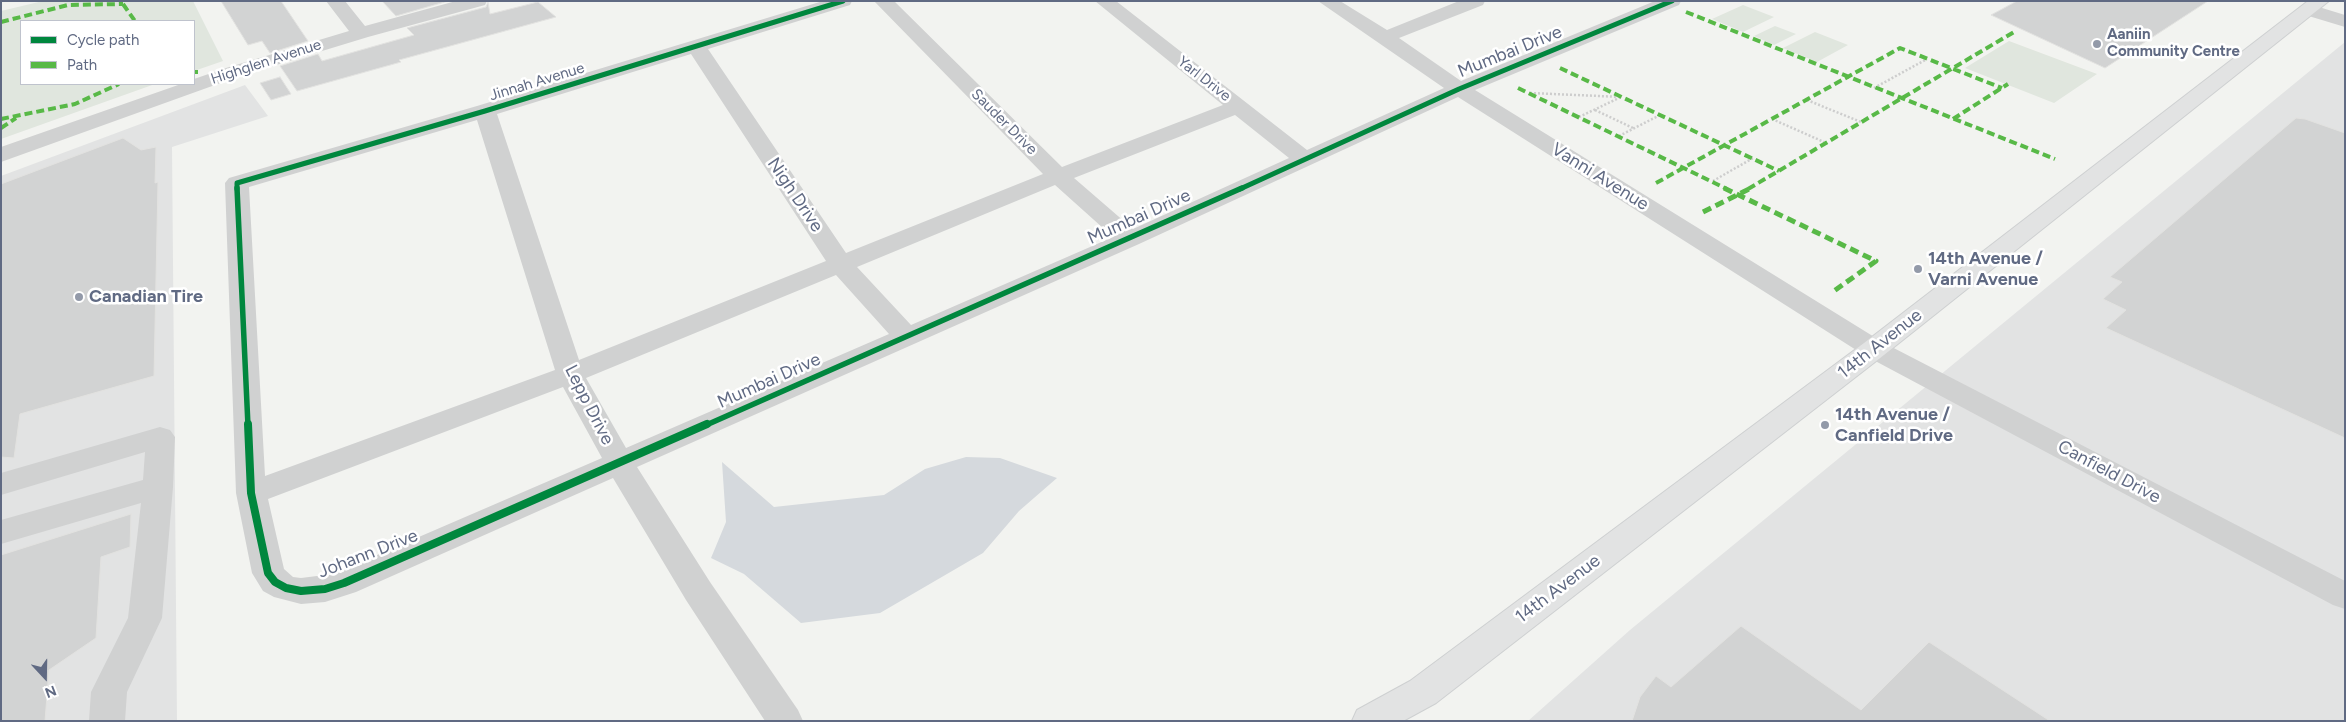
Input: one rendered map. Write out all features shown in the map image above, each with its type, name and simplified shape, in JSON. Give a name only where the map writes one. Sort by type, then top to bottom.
[{"type":"main road","name":"14th Avenue","points":[[1370,721],[1408,701],[1436,682],[1874,348],[2314,6]]},
{"type":"main road","name":"14th Avenue","points":[[1392,721],[1436,682]]},
{"type":"street","points":[[335,1],[361,33]]},
{"type":"street","name":"Highglen Avenue","points":[[1,155],[233,72],[361,33],[478,1]]},
{"type":"street","name":"Jinnah Avenue","points":[[237,183],[485,111],[843,1]]},
{"type":"street","name":"Sauder Drive","points":[[883,1],[1058,176],[1130,238]]},
{"type":"street","name":"Yarl Drive","points":[[1104,1],[1304,159]]},
{"type":"street","name":"Vanni Avenue","points":[[1327,1],[1385,37],[1458,89],[1874,348]]},
{"type":"street","points":[[1385,37],[1476,1]]},
{"type":"street","name":"Mumbai Drive","points":[[620,464],[1130,238],[1458,89],[1672,1]]},
{"type":"street","points":[[2314,6],[2345,21]]},
{"type":"street","name":"Nigh Drive","points":[[696,46],[842,266],[906,336]]},
{"type":"street","points":[[251,493],[570,374],[842,266],[1058,176],[1239,106]]},
{"type":"street","name":"Lepp Drive","points":[[485,111],[570,374],[620,464],[698,591],[785,721]]},
{"type":"street","name":"Johann Drive","points":[[237,183],[251,493],[268,573],[275,582],[286,588],[313,590],[344,583],[620,464]]},
{"type":"street","name":"Canfield Drive","points":[[1874,348],[2345,596]]},
{"type":"street","points":[[1,484],[160,437],[158,487],[144,618],[109,692],[107,721]]},
{"type":"street","points":[[1,532],[158,487]]},
{"type":"path","points":[[1874,88],[1927,59]]},
{"type":"path","points":[[1530,93],[1622,97],[1579,117]]},
{"type":"path","points":[[1807,100],[1861,122]]},
{"type":"path","points":[[1595,110],[1634,128]]},
{"type":"path","points":[[1619,136],[1660,115]]},
{"type":"path","points":[[1772,118],[1824,142]]},
{"type":"path","points":[[1713,182],[1753,158]]},
{"type":"shaded area","points":[[43,1],[193,1],[223,61],[195,71],[195,20],[20,20],[20,85],[152,85],[1,139],[1,11]]},
{"type":"shaded area","points":[[1743,5],[1774,17],[1743,32],[1712,19]]},
{"type":"shaded area","points":[[1775,26],[1796,34],[1774,45],[1754,36]]},
{"type":"shaded area","points":[[1815,32],[1848,45],[1817,62],[1783,48]]},
{"type":"shaded area","points":[[2009,41],[2097,74],[2054,103],[1965,68]]},
{"type":"shaded area","points":[[2345,42],[2345,721],[1528,721],[1630,630]]},
{"type":"shaded area","points":[[245,85],[268,116],[172,147],[177,721],[1,721],[1,176]]},
{"type":"shaded area","points":[[966,457],[1000,458],[1057,478],[1019,511],[983,553],[880,613],[801,623],[744,574],[711,558],[726,522],[722,462],[774,507],[884,495],[925,469]]},
{"type":"building","points":[[221,1],[281,1],[308,41],[270,53],[262,41],[248,45]]},
{"type":"building","points":[[382,1],[448,1],[396,16]]},
{"type":"building","name":"Aaniin Community Centre","points":[[2017,1],[2208,1],[2105,68],[1991,15]]},
{"type":"building","points":[[488,2],[490,14],[538,2],[556,17],[399,60],[401,62],[297,91],[280,66],[318,54],[322,61],[414,35],[407,28],[486,7]]},
{"type":"building","points":[[280,77],[291,94],[271,100],[260,83]]},
{"type":"building","points":[[2296,118],[2305,119],[2345,133],[2345,438],[2106,328],[2126,310],[2103,299],[2122,282],[2110,277]]},
{"type":"building","name":"Canadian Tire","points":[[123,138],[141,150],[156,147],[155,183],[158,182],[154,376],[20,414],[14,458],[1,457],[1,184]]},
{"type":"building","points":[[131,514],[130,547],[101,557],[96,638],[49,670],[45,721],[1,721],[1,555]]},
{"type":"building","points":[[1741,626],[1861,710],[1929,642],[2050,721],[1632,721],[1640,697],[1656,676],[1671,687]]},
{"type":"marked path","points":[[123,4],[134,20]]},
{"type":"marked path","points":[[1,22],[68,5],[123,4]]},
{"type":"marked path","points":[[1686,12],[2055,159]]},
{"type":"marked path","points":[[1703,212],[1740,194],[2014,32]]},
{"type":"marked path","points":[[1656,183],[1900,48],[2002,88]]},
{"type":"marked path","points":[[1560,68],[1779,171]]},
{"type":"marked path","points":[[1953,119],[2008,84]]},
{"type":"marked path","points":[[1,119],[75,104],[117,85]]},
{"type":"marked path","points":[[1518,88],[1876,261],[1834,291]]},
{"type":"marked path","points":[[1,128],[16,118]]},
{"type":"cycle path","points":[[843,1],[485,111],[237,183],[251,493],[268,573],[275,582],[286,588],[301,591],[325,589],[344,583],[1130,239],[1459,89],[1672,1]]},
{"type":"place","name":"Aaniin Community Centre","points":[[2097,44]]},
{"type":"place","name":"14th Avenue / Varni Avenue","points":[[1918,269]]},
{"type":"place","name":"Canadian Tire","points":[[79,297]]},
{"type":"place","name":"14th Avenue / Canfield Drive","points":[[1825,425]]}]
